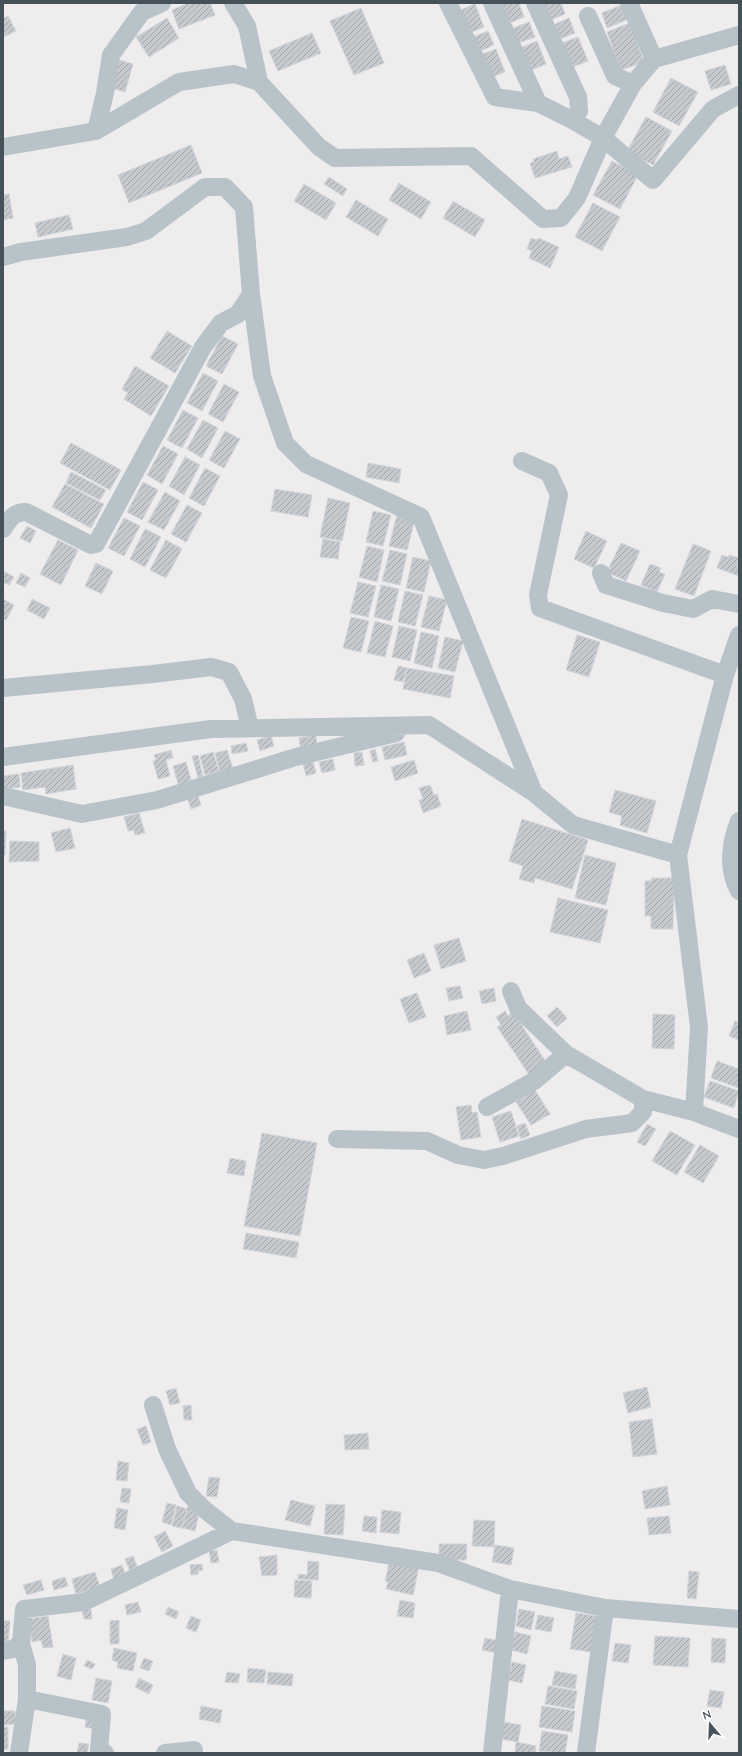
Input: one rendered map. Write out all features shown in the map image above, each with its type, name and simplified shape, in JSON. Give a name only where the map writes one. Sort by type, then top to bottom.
[{"type":"street","points":[[96,131],[105,93],[111,55],[142,12],[162,3]]},
{"type":"street","points":[[233,3],[247,26],[259,82]]},
{"type":"street","points":[[448,3],[495,97],[538,103],[572,120],[603,138],[653,180],[713,109],[739,95]]},
{"type":"street","points":[[492,3],[538,103]]},
{"type":"street","points":[[534,3],[578,97],[579,111],[572,120]]},
{"type":"street","points":[[629,3],[654,59]]},
{"type":"street","points":[[588,16],[615,76],[633,84]]},
{"type":"street","points":[[3,147],[96,131],[179,82],[234,74],[259,82],[319,147],[335,158],[471,156],[543,219],[561,218],[577,198],[603,138],[633,84],[654,59],[739,35]]},
{"type":"street","points":[[3,257],[21,252],[128,238],[146,231],[205,187],[225,187],[244,207],[251,294],[262,376],[285,443],[306,464],[421,517],[534,793]]},
{"type":"street","points":[[3,530],[11,517],[18,512],[26,512],[91,545],[96,544],[203,347],[221,323],[238,314],[251,294]]},
{"type":"street","points":[[522,461],[549,473],[559,495],[538,595],[540,608],[725,675]]},
{"type":"street","points":[[601,573],[606,585],[663,603],[693,609],[712,599],[739,604]]},
{"type":"street","points":[[694,1112],[699,1027],[678,855],[725,675],[739,635]]},
{"type":"street","points":[[3,688],[211,667],[229,672],[243,699],[250,728]]},
{"type":"street","points":[[3,796],[82,814],[157,800],[296,757],[429,725]]},
{"type":"street","points":[[3,757],[211,729],[429,725],[534,793],[573,825],[678,855]]},
{"type":"street","points":[[739,822],[733,837],[731,864],[739,891]]},
{"type":"street","points":[[511,991],[518,1008],[566,1054],[643,1099],[694,1112],[739,1129]]},
{"type":"street","points":[[487,1107],[534,1081],[566,1054]]},
{"type":"street","points":[[338,1140],[427,1141],[458,1155],[484,1160],[503,1156],[586,1129],[632,1123],[643,1112],[643,1099]]},
{"type":"street","points":[[153,1405],[167,1449],[188,1493],[205,1510],[232,1531],[438,1563],[510,1590],[605,1608],[739,1619]]},
{"type":"street","points":[[19,1753],[27,1699],[27,1665],[21,1643],[24,1609],[84,1602],[232,1531]]},
{"type":"street","points":[[492,1753],[510,1590]]},
{"type":"street","points":[[586,1753],[605,1608]]},
{"type":"street","points":[[3,1651],[13,1649],[21,1643]]},
{"type":"street","points":[[27,1699],[102,1714],[101,1752]]},
{"type":"street","points":[[165,1753],[194,1750]]},
{"type":"building","points":[[189,3],[210,3],[215,15],[179,29],[172,10]]},
{"type":"building","points":[[498,3],[519,3],[524,17],[507,24]]},
{"type":"building","points":[[541,3],[561,3],[565,14],[548,21]]},
{"type":"building","points":[[475,4],[484,27],[467,34],[458,11]]},
{"type":"building","points":[[624,4],[629,19],[607,28],[602,13]]},
{"type":"building","points":[[361,8],[384,63],[354,75],[330,21]]},
{"type":"building","points":[[8,16],[16,31],[3,37],[3,19]]},
{"type":"building","points":[[167,18],[179,38],[149,57],[136,37]]},
{"type":"building","points":[[569,18],[575,33],[557,40],[551,26]]},
{"type":"building","points":[[529,22],[535,37],[516,44],[511,29]]},
{"type":"building","points":[[630,23],[644,62],[621,70],[607,32]]},
{"type":"building","points":[[488,31],[494,45],[475,53],[470,38]]},
{"type":"building","points":[[312,33],[321,53],[278,71],[269,51]]},
{"type":"building","points":[[578,37],[588,61],[570,68],[560,44]]},
{"type":"building","points":[[537,41],[546,64],[529,71],[520,48]]},
{"type":"building","points":[[496,49],[505,72],[487,79],[478,56]]},
{"type":"building","points":[[119,60],[133,64],[125,92],[111,88]]},
{"type":"building","points":[[725,65],[731,84],[711,90],[705,71]]},
{"type":"building","points":[[671,78],[698,92],[679,126],[653,112]]},
{"type":"building","points":[[646,117],[672,131],[653,165],[627,151]]},
{"type":"building","points":[[191,145],[202,173],[129,203],[118,175]]},
{"type":"building","points":[[557,151],[559,159],[568,156],[572,167],[535,178],[530,163],[534,162],[533,159]]},
{"type":"building","points":[[612,161],[638,175],[620,209],[593,195]]},
{"type":"building","points":[[329,177],[347,189],[343,196],[324,184]]},
{"type":"building","points":[[399,183],[431,202],[421,219],[389,200]]},
{"type":"building","points":[[304,184],[336,203],[326,220],[294,201]]},
{"type":"building","points":[[9,194],[13,218],[3,220],[3,195]]},
{"type":"building","points":[[356,200],[388,219],[378,236],[346,217]]},
{"type":"building","points":[[453,201],[485,220],[475,237],[443,218]]},
{"type":"building","points":[[593,203],[620,217],[602,251],[575,237]]},
{"type":"building","points":[[69,215],[73,229],[38,237],[35,223]]},
{"type":"building","points":[[531,238],[537,240],[538,238],[559,247],[550,268],[529,258],[532,251],[527,249]]},
{"type":"building","points":[[167,331],[192,346],[175,373],[150,358]]},
{"type":"building","points":[[222,336],[238,344],[222,374],[206,366]]},
{"type":"building","points":[[135,366],[169,386],[151,416],[124,399],[128,393],[122,389]]},
{"type":"building","points":[[203,373],[218,381],[202,411],[187,403]]},
{"type":"building","points":[[224,384],[239,392],[223,422],[208,414]]},
{"type":"building","points":[[183,410],[198,418],[182,448],[167,440]]},
{"type":"building","points":[[203,420],[218,428],[202,458],[187,449]]},
{"type":"building","points":[[225,431],[240,439],[224,468],[209,460]]},
{"type":"building","points":[[71,443],[121,470],[110,490],[60,463]]},
{"type":"building","points":[[163,446],[178,454],[162,484],[147,475]]},
{"type":"building","points":[[185,457],[200,465],[184,495],[169,486]]},
{"type":"building","points":[[368,463],[401,469],[399,483],[366,477]]},
{"type":"building","points":[[205,468],[220,476],[204,506],[189,498]]},
{"type":"building","points":[[71,472],[106,490],[100,500],[66,483]]},
{"type":"building","points":[[143,482],[158,490],[142,520],[127,512]]},
{"type":"building","points":[[65,484],[104,504],[91,528],[52,507]]},
{"type":"building","points":[[275,489],[312,495],[308,517],[271,511]]},
{"type":"building","points":[[165,492],[180,501],[164,530],[148,522]]},
{"type":"building","points":[[328,498],[350,503],[342,541],[320,537]]},
{"type":"building","points":[[187,505],[202,513],[186,542],[171,534]]},
{"type":"building","points":[[373,511],[391,515],[383,546],[366,542]]},
{"type":"building","points":[[397,515],[415,519],[407,550],[389,546]]},
{"type":"building","points":[[124,518],[140,526],[124,556],[108,548]]},
{"type":"building","points":[[27,526],[36,531],[30,543],[20,538]]},
{"type":"building","points":[[145,529],[161,537],[145,567],[130,559]]},
{"type":"building","points":[[586,531],[607,541],[594,568],[574,559]]},
{"type":"building","points":[[323,539],[340,542],[338,559],[320,557]]},
{"type":"building","points":[[58,540],[78,550],[61,585],[40,574]]},
{"type":"building","points":[[166,540],[182,549],[166,578],[150,570]]},
{"type":"building","points":[[621,543],[640,551],[626,581],[607,572]]},
{"type":"building","points":[[693,544],[711,551],[694,596],[675,589]]},
{"type":"building","points":[[367,546],[384,550],[377,582],[359,577]]},
{"type":"building","points":[[390,550],[407,554],[400,585],[382,581]]},
{"type":"building","points":[[722,555],[728,557],[729,555],[739,558],[737,567],[739,568],[739,576],[717,568]]},
{"type":"building","points":[[413,557],[431,561],[424,592],[406,588]]},
{"type":"building","points":[[96,563],[113,571],[102,594],[85,586]]},
{"type":"building","points":[[650,564],[661,568],[659,572],[665,574],[657,592],[641,585]]},
{"type":"building","points":[[3,571],[14,577],[9,585],[3,582]]},
{"type":"building","points":[[21,573],[30,578],[25,587],[16,583]]},
{"type":"building","points":[[358,582],[376,586],[368,617],[350,613]]},
{"type":"building","points":[[381,585],[399,589],[391,621],[374,617]]},
{"type":"building","points":[[405,591],[423,595],[415,626],[398,622]]},
{"type":"building","points":[[429,596],[447,600],[439,631],[421,627]]},
{"type":"building","points":[[3,599],[14,605],[6,620],[3,618]]},
{"type":"building","points":[[32,599],[50,608],[44,619],[27,610]]},
{"type":"building","points":[[351,617],[369,621],[361,652],[343,648]]},
{"type":"building","points":[[375,621],[393,626],[385,657],[367,653]]},
{"type":"building","points":[[399,626],[417,630],[410,661],[392,657]]},
{"type":"building","points":[[421,632],[439,636],[432,668],[414,663]]},
{"type":"building","points":[[577,635],[600,642],[589,677],[566,670]]},
{"type":"building","points":[[445,637],[463,641],[455,672],[438,668]]},
{"type":"building","points":[[398,666],[407,668],[403,682],[394,680]]},
{"type":"building","points":[[407,668],[454,676],[450,698],[403,689]]},
{"type":"building","points":[[316,735],[317,749],[301,751],[299,738]]},
{"type":"building","points":[[271,736],[274,746],[260,751],[257,740]]},
{"type":"building","points":[[404,742],[407,755],[385,760],[382,747]]},
{"type":"building","points":[[246,743],[248,751],[232,754],[231,746]]},
{"type":"building","points":[[375,749],[378,761],[373,762],[370,751]]},
{"type":"building","points":[[171,750],[173,758],[166,760],[170,776],[158,779],[153,761],[156,760],[154,755]]},
{"type":"building","points":[[227,750],[233,768],[220,772],[215,753]]},
{"type":"building","points":[[213,752],[219,771],[205,775],[200,756]]},
{"type":"building","points":[[362,752],[364,765],[355,766],[354,753]]},
{"type":"building","points":[[198,755],[203,776],[198,778],[192,756]]},
{"type":"building","points":[[333,759],[335,770],[322,773],[319,762]]},
{"type":"building","points":[[414,760],[418,773],[395,781],[391,767]]},
{"type":"building","points":[[186,762],[192,783],[179,787],[173,766]]},
{"type":"building","points":[[313,762],[316,773],[306,776],[303,764]]},
{"type":"building","points":[[73,765],[76,789],[46,794],[45,787],[23,790],[21,773]]},
{"type":"building","points":[[19,774],[20,787],[3,789],[3,776]]},
{"type":"building","points":[[430,785],[434,795],[437,794],[441,806],[423,813],[419,800],[423,799],[419,788]]},
{"type":"building","points":[[615,790],[656,801],[647,833],[620,825],[622,816],[609,812]]},
{"type":"building","points":[[197,793],[201,805],[191,809],[187,797]]},
{"type":"building","points":[[139,813],[145,833],[135,835],[134,830],[128,831],[124,817]]},
{"type":"building","points":[[522,819],[588,840],[572,889],[535,878],[534,883],[519,879],[523,866],[509,861]]},
{"type":"building","points":[[70,828],[75,848],[56,852],[51,833]]},
{"type":"building","points":[[3,831],[6,831],[5,855],[3,855]]},
{"type":"building","points":[[10,841],[39,842],[39,861],[9,862]]},
{"type":"building","points":[[585,855],[616,863],[606,905],[575,898]]},
{"type":"building","points":[[652,878],[674,878],[673,929],[651,929],[651,916],[645,916],[645,881],[651,881]]},
{"type":"building","points":[[558,898],[608,910],[600,943],[550,932]]},
{"type":"building","points":[[459,938],[466,961],[441,969],[434,945]]},
{"type":"building","points":[[424,953],[431,971],[414,978],[407,960]]},
{"type":"building","points":[[460,986],[463,998],[449,1001],[446,988]]},
{"type":"building","points":[[494,988],[496,1001],[482,1004],[479,991]]},
{"type":"building","points":[[417,993],[426,1017],[409,1023],[400,999]]},
{"type":"building","points":[[557,1007],[567,1018],[557,1027],[547,1016]]},
{"type":"building","points":[[467,1011],[471,1030],[447,1035],[444,1016]]},
{"type":"building","points":[[505,1011],[508,1016],[513,1012],[548,1065],[530,1076],[497,1027],[501,1025],[496,1017]]},
{"type":"building","points":[[653,1014],[675,1015],[674,1049],[652,1048]]},
{"type":"building","points":[[735,1021],[739,1022],[739,1040],[729,1036]]},
{"type":"building","points":[[717,1061],[739,1069],[739,1088],[711,1078]]},
{"type":"building","points":[[710,1081],[739,1091],[734,1108],[704,1097]]},
{"type":"building","points":[[535,1090],[550,1114],[531,1125],[516,1102]]},
{"type":"building","points":[[471,1105],[472,1113],[477,1112],[481,1137],[461,1140],[456,1107]]},
{"type":"building","points":[[511,1111],[519,1136],[500,1142],[492,1117]]},
{"type":"building","points":[[525,1123],[530,1135],[521,1139],[517,1126]]},
{"type":"building","points":[[647,1124],[656,1129],[645,1146],[637,1142]]},
{"type":"building","points":[[670,1131],[695,1145],[677,1175],[652,1161]]},
{"type":"building","points":[[262,1133],[317,1143],[300,1236],[244,1226]]},
{"type":"building","points":[[700,1145],[719,1156],[703,1183],[684,1172]]},
{"type":"building","points":[[230,1158],[246,1161],[244,1176],[227,1173]]},
{"type":"building","points":[[246,1233],[299,1242],[296,1258],[243,1249]]},
{"type":"building","points":[[647,1387],[651,1407],[628,1413],[623,1393]]},
{"type":"building","points":[[176,1388],[180,1403],[170,1405],[166,1391]]},
{"type":"building","points":[[191,1405],[192,1420],[184,1420],[183,1406]]},
{"type":"building","points":[[652,1419],[657,1454],[633,1457],[629,1422]]},
{"type":"building","points":[[146,1426],[151,1442],[143,1445],[137,1429]]},
{"type":"building","points":[[368,1433],[369,1449],[345,1450],[344,1435]]},
{"type":"building","points":[[118,1461],[129,1463],[127,1481],[116,1480]]},
{"type":"building","points":[[209,1477],[220,1478],[217,1497],[206,1496]]},
{"type":"building","points":[[667,1486],[670,1505],[645,1509],[642,1491]]},
{"type":"building","points":[[122,1488],[131,1489],[129,1503],[120,1502]]},
{"type":"building","points":[[291,1500],[315,1506],[310,1526],[285,1520]]},
{"type":"building","points":[[167,1503],[176,1505],[171,1525],[162,1522]]},
{"type":"building","points":[[326,1504],[345,1505],[343,1535],[324,1534]]},
{"type":"building","points":[[188,1505],[200,1509],[195,1531],[182,1528]]},
{"type":"building","points":[[177,1506],[187,1509],[182,1528],[172,1526]]},
{"type":"building","points":[[117,1508],[128,1510],[125,1530],[114,1528]]},
{"type":"building","points":[[382,1510],[401,1512],[399,1534],[380,1532]]},
{"type":"building","points":[[364,1516],[377,1517],[376,1533],[362,1531]]},
{"type":"building","points":[[669,1516],[671,1533],[649,1535],[647,1518]]},
{"type":"building","points":[[474,1520],[495,1521],[494,1547],[472,1546]]},
{"type":"building","points":[[165,1531],[173,1546],[162,1552],[154,1537]]},
{"type":"building","points":[[439,1544],[467,1544],[466,1560],[439,1560]]},
{"type":"building","points":[[495,1545],[514,1548],[511,1565],[492,1562]]},
{"type":"building","points":[[217,1550],[219,1562],[211,1563],[209,1551]]},
{"type":"building","points":[[277,1555],[277,1575],[262,1576],[259,1557]]},
{"type":"building","points":[[133,1556],[139,1571],[131,1574],[125,1559]]},
{"type":"building","points":[[390,1560],[419,1566],[413,1595],[386,1589],[388,1582],[385,1581]]},
{"type":"building","points":[[308,1561],[319,1562],[318,1580],[298,1579],[298,1574],[307,1575]]},
{"type":"building","points":[[202,1564],[203,1570],[198,1571],[198,1574],[191,1575],[190,1565]]},
{"type":"building","points":[[122,1565],[127,1580],[115,1584],[111,1569]]},
{"type":"building","points":[[689,1571],[699,1572],[696,1599],[687,1598]]},
{"type":"building","points":[[95,1572],[100,1587],[76,1594],[72,1579]]},
{"type":"building","points":[[65,1577],[68,1586],[54,1590],[52,1581]]},
{"type":"building","points":[[41,1580],[44,1590],[27,1595],[23,1585]]},
{"type":"building","points":[[295,1580],[312,1581],[311,1598],[294,1597]]},
{"type":"building","points":[[400,1600],[415,1603],[413,1618],[397,1616]]},
{"type":"building","points":[[138,1602],[141,1612],[127,1615],[125,1605]]},
{"type":"building","points":[[168,1607],[179,1612],[176,1619],[165,1614]]},
{"type":"building","points":[[91,1609],[92,1619],[84,1619],[82,1610]]},
{"type":"building","points":[[519,1609],[535,1612],[531,1630],[516,1626]]},
{"type":"building","points":[[576,1613],[596,1616],[591,1652],[570,1649]]},
{"type":"building","points":[[538,1615],[554,1618],[551,1632],[535,1629]]},
{"type":"building","points":[[48,1616],[53,1647],[43,1648],[41,1640],[32,1642],[28,1619]]},
{"type":"building","points":[[191,1616],[201,1620],[196,1632],[186,1628]]},
{"type":"building","points":[[119,1620],[119,1644],[110,1644],[110,1621]]},
{"type":"building","points":[[3,1621],[10,1621],[8,1643],[3,1643]]},
{"type":"building","points":[[515,1632],[531,1636],[527,1654],[511,1650]]},
{"type":"building","points":[[655,1636],[690,1638],[688,1667],[653,1665]]},
{"type":"building","points":[[485,1638],[500,1641],[497,1653],[482,1650]]},
{"type":"building","points":[[712,1638],[726,1639],[725,1663],[711,1662]]},
{"type":"building","points":[[615,1643],[631,1645],[628,1663],[612,1661]]},
{"type":"building","points":[[114,1648],[137,1653],[133,1671],[117,1668],[118,1662],[112,1660]]},
{"type":"building","points":[[63,1654],[76,1658],[71,1680],[57,1676]]},
{"type":"building","points":[[144,1658],[153,1661],[149,1671],[140,1668]]},
{"type":"building","points":[[87,1660],[95,1664],[92,1669],[84,1666]]},
{"type":"building","points":[[512,1662],[526,1665],[522,1683],[508,1680]]},
{"type":"building","points":[[248,1668],[266,1670],[264,1683],[247,1682]]},
{"type":"building","points":[[555,1671],[577,1675],[575,1689],[552,1685]]},
{"type":"building","points":[[227,1672],[240,1674],[238,1683],[225,1682]]},
{"type":"building","points":[[268,1672],[293,1674],[292,1686],[267,1684]]},
{"type":"building","points":[[96,1678],[112,1681],[108,1703],[92,1700]]},
{"type":"building","points":[[139,1678],[153,1685],[149,1694],[135,1687]]},
{"type":"building","points":[[548,1686],[577,1691],[574,1709],[545,1704]]},
{"type":"building","points":[[710,1690],[724,1692],[721,1708],[707,1706]]},
{"type":"building","points":[[201,1706],[222,1710],[220,1723],[199,1719]]},
{"type":"building","points":[[542,1706],[575,1711],[572,1732],[539,1727]]},
{"type":"building","points":[[3,1711],[15,1711],[16,1724],[3,1725]]},
{"type":"building","points":[[87,1714],[98,1716],[95,1729],[85,1727]]},
{"type":"building","points":[[498,1721],[521,1725],[518,1742],[495,1738]]},
{"type":"building","points":[[3,1727],[8,1727],[8,1749],[3,1750]]},
{"type":"building","points":[[542,1731],[568,1735],[565,1753],[539,1751]]},
{"type":"building","points":[[516,1742],[536,1746],[535,1753],[515,1753]]},
{"type":"building","points":[[79,1743],[89,1744],[87,1753],[77,1753]]}]
